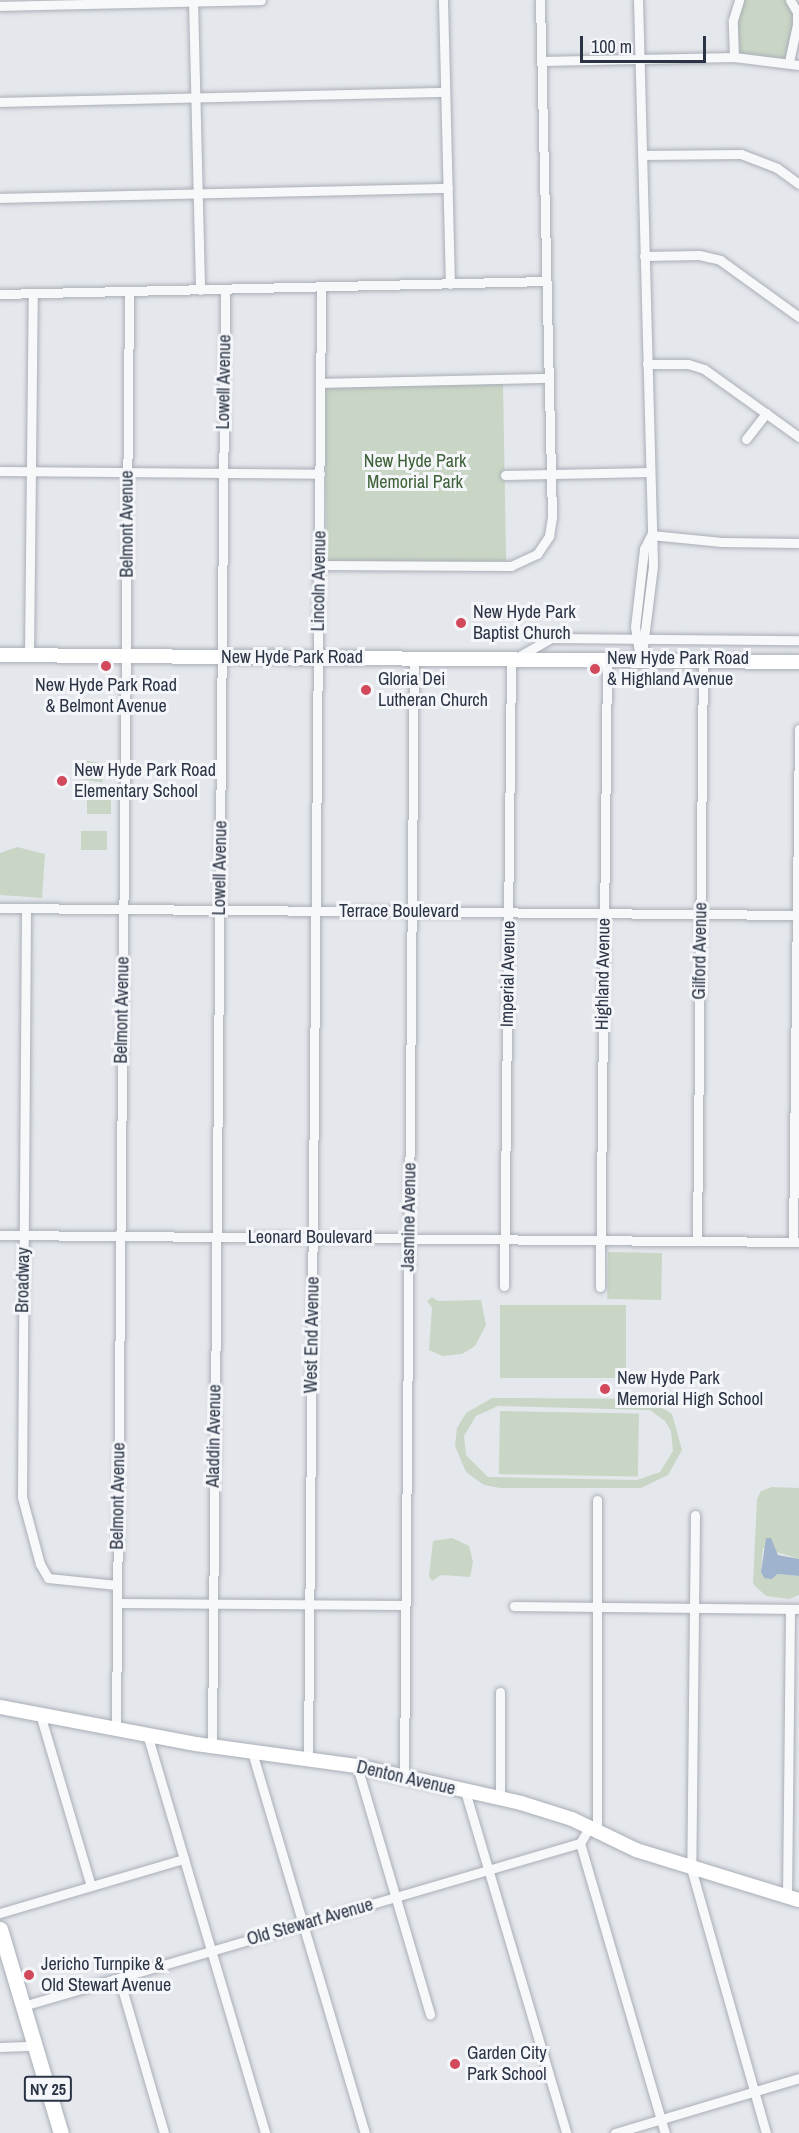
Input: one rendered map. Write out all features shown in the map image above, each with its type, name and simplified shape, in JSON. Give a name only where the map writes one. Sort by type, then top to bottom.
[{"type":"main road","name":"New Hyde Park Road","points":[[0,655],[799,662]]},
{"type":"main road","name":"Denton Avenue","points":[[0,1707],[212,1746],[357,1766],[500,1798],[554,1812],[593,1830],[691,1868],[793,1899]]},
{"type":"main road","name":"NY 25","points":[[0,1929],[2,1945],[61,2133]]},
{"type":"street","points":[[0,6],[261,0]]},
{"type":"street","points":[[443,0],[450,285]]},
{"type":"street","points":[[319,566],[511,566],[528,560],[546,542],[552,517],[540,0]]},
{"type":"street","points":[[638,0],[653,566],[647,639],[641,662]]},
{"type":"street","points":[[734,57],[733,20],[739,0]]},
{"type":"street","points":[[789,62],[797,25],[797,12],[790,0]]},
{"type":"street","points":[[193,1],[200,290]]},
{"type":"street","points":[[541,61],[734,57],[799,65]]},
{"type":"street","points":[[0,102],[445,92]]},
{"type":"street","points":[[642,155],[741,154],[777,168],[799,184]]},
{"type":"street","points":[[0,198],[448,188]]},
{"type":"street","points":[[644,256],[699,255],[720,260],[799,317]]},
{"type":"street","points":[[0,294],[546,281]]},
{"type":"street","name":"Lincoln Avenue","points":[[315,911],[321,288]]},
{"type":"street","name":"Lowell Avenue","points":[[217,1158],[225,290]]},
{"type":"street","name":"Belmont Avenue","points":[[116,1728],[129,292]]},
{"type":"street","points":[[29,655],[33,294]]},
{"type":"street","points":[[647,364],[688,364],[704,369],[799,437]]},
{"type":"street","points":[[321,383],[548,378]]},
{"type":"street","points":[[746,439],[766,413]]},
{"type":"street","points":[[0,471],[320,474]]},
{"type":"street","points":[[505,475],[650,472]]},
{"type":"street","points":[[651,535],[722,542],[799,543]]},
{"type":"street","points":[[641,662],[636,639],[644,549],[651,535]]},
{"type":"street","points":[[512,661],[551,638],[799,640]]},
{"type":"street","name":"Jasmine Avenue","points":[[404,1776],[414,658]]},
{"type":"street","name":"Imperial Avenue","points":[[504,1286],[512,661]]},
{"type":"street","name":"Highland Avenue","points":[[600,1287],[607,661]]},
{"type":"street","name":"Gilford Avenue","points":[[697,1241],[703,662]]},
{"type":"street","points":[[796,1242],[799,729]]},
{"type":"street","name":"Terrace Boulevard","points":[[0,908],[798,915]]},
{"type":"street","name":"Broadway","points":[[26,908],[21,1484],[26,1515],[48,1578],[117,1585]]},
{"type":"street","name":"West End Avenue","points":[[308,1759],[315,911]]},
{"type":"street","name":"Aladdin Avenue","points":[[212,1746],[217,1158]]},
{"type":"street","name":"Leonard Boulevard","points":[[0,1235],[796,1242]]},
{"type":"street","points":[[597,1500],[597,1761],[593,1830],[580,1843],[665,2133]]},
{"type":"street","points":[[695,1515],[691,1868],[766,2133]]},
{"type":"street","points":[[117,1603],[405,1605]]},
{"type":"street","points":[[514,1606],[795,1609],[793,1899]]},
{"type":"street","points":[[500,1692],[500,1798]]},
{"type":"street","points":[[40,1714],[91,1886]]},
{"type":"street","points":[[147,1734],[265,2133]]},
{"type":"street","points":[[252,1752],[365,2133]]},
{"type":"street","points":[[357,1766],[430,2014]]},
{"type":"street","points":[[465,1791],[566,2133]]},
{"type":"street","name":"Old Stewart Avenue","points":[[23,2007],[580,1843]]},
{"type":"street","points":[[0,1913],[184,1859]]},
{"type":"street","points":[[119,1978],[164,2133]]},
{"type":"street","points":[[0,2047],[35,2046]]},
{"type":"street","points":[[615,2133],[799,2078]]},
{"type":"green space","points":[[743,0],[786,0],[794,11],[794,26],[786,59],[736,55],[735,22]]},
{"type":"green space","name":"New Hyde Park Memorial Park","points":[[503,383],[506,561],[327,564],[324,386]]},
{"type":"green space","points":[[83,760],[106,764],[102,783],[80,779]]},
{"type":"green space","points":[[87,787],[111,787],[111,814],[87,814]]},
{"type":"green space","points":[[81,831],[107,831],[107,850],[81,850]]},
{"type":"green space","points":[[17,847],[45,854],[42,898],[0,895],[0,853]]},
{"type":"green space","points":[[608,1252],[662,1253],[661,1300],[607,1299]]},
{"type":"green space","points":[[432,1297],[438,1301],[481,1300],[486,1325],[475,1346],[462,1354],[443,1356],[429,1350],[432,1308],[427,1301]]},
{"type":"green space","points":[[500,1305],[626,1305],[626,1378],[500,1378]]},
{"type":"green space","points":[[492,1398],[656,1399],[656,1404],[672,1414],[682,1450],[668,1475],[641,1488],[500,1488],[484,1485],[466,1472],[455,1446],[457,1428],[466,1413]],"holes":[[[498,1406],[650,1410],[665,1421],[671,1431],[673,1451],[660,1472],[637,1480],[488,1477],[466,1455],[464,1436],[476,1416]]]},
{"type":"green space","points":[[500,1411],[639,1413],[638,1476],[499,1474]]},
{"type":"green space","points":[[772,1487],[799,1488],[799,1559],[763,1548],[761,1572],[764,1578],[777,1574],[799,1576],[799,1595],[789,1599],[766,1596],[753,1584],[757,1499],[761,1491]]},
{"type":"green space","points":[[452,1538],[469,1546],[473,1562],[470,1577],[441,1575],[432,1581],[429,1576],[433,1541]]},
{"type":"water","points":[[766,1538],[771,1538],[778,1555],[799,1559],[799,1576],[777,1574],[772,1579],[764,1578],[761,1572]]},
{"type":"place","name":"New Hyde Park Baptist Church","points":[[461,623]]},
{"type":"place","name":"New Hyde Park Road & Belmont Avenue","points":[[106,666]]},
{"type":"place","name":"New Hyde Park Road & Highland Avenue","points":[[595,669]]},
{"type":"place","name":"Gloria Dei Lutheran Church","points":[[366,690]]},
{"type":"place","name":"New Hyde Park Road Elementary School","points":[[62,781]]},
{"type":"place","name":"New Hyde Park Memorial High School","points":[[605,1389]]},
{"type":"place","name":"Jericho Turnpike & Old Stewart Avenue","points":[[29,1975]]},
{"type":"place","name":"Garden City Park School","points":[[455,2064]]}]
